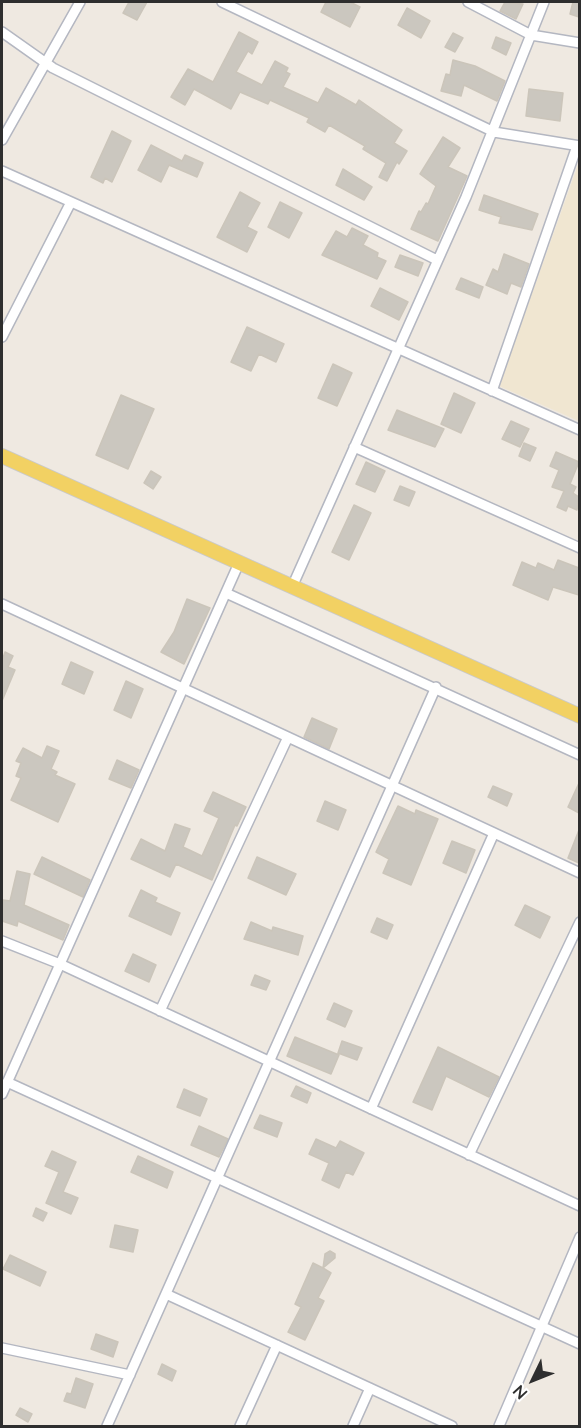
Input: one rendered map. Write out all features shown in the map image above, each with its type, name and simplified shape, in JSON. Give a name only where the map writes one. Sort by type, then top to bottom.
[{"type":"main road","points":[[2,456],[579,716]]},
{"type":"street","points":[[2,140],[44,62],[80,2]]},
{"type":"street","points":[[468,2],[531,35],[579,43]]},
{"type":"street","points":[[292,587],[494,132],[544,2]]},
{"type":"street","points":[[229,3],[494,132],[578,146],[492,391]]},
{"type":"street","points":[[2,32],[44,62],[437,260]]},
{"type":"street","points":[[2,171],[579,430]]},
{"type":"street","points":[[2,337],[71,202]]},
{"type":"street","points":[[354,447],[579,548]]},
{"type":"street","points":[[2,1094],[239,563]]},
{"type":"street","points":[[226,593],[436,687],[579,755]]},
{"type":"street","points":[[2,604],[579,873]]},
{"type":"street","points":[[107,1426],[436,687]]},
{"type":"street","points":[[160,1011],[288,737]]},
{"type":"street","points":[[371,1109],[494,833]]},
{"type":"street","points":[[469,1155],[579,922]]},
{"type":"street","points":[[2,941],[60,964],[579,1206]]},
{"type":"street","points":[[7,1082],[579,1344]]},
{"type":"street","points":[[499,1426],[579,1237]]},
{"type":"street","points":[[166,1294],[452,1426]]},
{"type":"street","points":[[240,1426],[277,1345]]},
{"type":"street","points":[[2,1348],[130,1375]]},
{"type":"street","points":[[353,1426],[370,1388]]},
{"type":"shaded area","points":[[579,162],[579,421],[499,386]]},
{"type":"building","points":[[129,2],[147,2],[137,20],[123,13]]},
{"type":"building","points":[[326,2],[350,2],[360,7],[350,27],[321,12]]},
{"type":"building","points":[[505,2],[523,4],[516,19],[500,11]]},
{"type":"building","points":[[573,2],[579,2],[579,17],[570,14]]},
{"type":"building","points":[[407,8],[430,21],[421,38],[398,25]]},
{"type":"building","points":[[239,32],[258,42],[252,54],[248,51],[236,72],[262,85],[275,61],[288,68],[286,72],[290,74],[283,87],[318,103],[326,88],[356,105],[359,100],[402,130],[394,143],[407,151],[399,164],[397,162],[387,181],[379,177],[386,163],[363,149],[365,146],[329,125],[325,132],[307,122],[309,118],[270,100],[268,104],[240,92],[231,109],[194,89],[185,105],[171,97],[188,69],[213,82]]},
{"type":"building","points":[[453,33],[463,38],[455,52],[445,47]]},
{"type":"building","points":[[496,37],[511,43],[506,55],[492,48]]},
{"type":"building","points":[[453,60],[475,66],[505,81],[497,101],[464,85],[461,96],[441,91],[446,74],[450,75]]},
{"type":"building","points":[[529,89],[563,93],[560,121],[526,116]]},
{"type":"building","points":[[112,131],[131,141],[112,182],[105,178],[103,183],[91,177]]},
{"type":"building","points":[[443,137],[460,148],[448,167],[467,176],[438,241],[411,229],[419,211],[421,212],[426,203],[428,204],[436,186],[420,174]]},
{"type":"building","points":[[151,145],[182,161],[185,155],[203,163],[197,177],[169,165],[161,182],[138,170]]},
{"type":"building","points":[[343,169],[372,187],[364,200],[336,185]]},
{"type":"building","points":[[240,192],[260,203],[247,227],[257,232],[247,252],[217,237]]},
{"type":"building","points":[[484,195],[538,214],[532,230],[499,223],[501,217],[479,210]]},
{"type":"building","points":[[280,202],[302,213],[289,238],[268,227]]},
{"type":"building","points":[[352,228],[368,236],[363,245],[378,253],[377,257],[386,261],[377,279],[322,255],[336,231],[347,237]]},
{"type":"building","points":[[504,254],[529,264],[521,287],[511,283],[507,294],[486,285],[493,269],[498,272]]},
{"type":"building","points":[[400,255],[423,263],[418,276],[395,267]]},
{"type":"building","points":[[461,278],[483,287],[479,298],[456,289]]},
{"type":"building","points":[[380,288],[408,302],[399,320],[371,306]]},
{"type":"building","points":[[247,327],[284,344],[276,362],[259,354],[251,371],[231,362]]},
{"type":"building","points":[[333,364],[352,373],[337,406],[318,398]]},
{"type":"building","points":[[454,393],[475,403],[461,433],[441,424]]},
{"type":"building","points":[[121,395],[154,409],[128,469],[96,455]]},
{"type":"building","points":[[397,410],[444,429],[435,447],[388,430]]},
{"type":"building","points":[[511,421],[529,429],[520,447],[502,439]]},
{"type":"building","points":[[524,443],[536,448],[530,461],[519,456]]},
{"type":"building","points":[[556,452],[579,462],[570,484],[576,487],[573,493],[579,497],[577,510],[568,506],[566,511],[557,507],[564,491],[552,487],[559,470],[550,466]]},
{"type":"building","points":[[366,462],[385,471],[375,492],[356,484]]},
{"type":"building","points":[[151,471],[161,477],[153,489],[144,483]]},
{"type":"building","points":[[400,486],[415,492],[409,506],[394,500]]},
{"type":"building","points":[[354,505],[371,513],[349,560],[332,552]]},
{"type":"building","points":[[558,560],[579,568],[579,595],[553,587],[548,600],[513,585],[522,562],[536,568],[538,563],[554,570]]},
{"type":"building","points":[[187,599],[210,608],[184,664],[161,652],[174,632]]},
{"type":"building","points":[[5,652],[13,656],[8,667],[15,670],[2,701],[2,661]]},
{"type":"building","points":[[71,662],[93,672],[84,694],[62,684]]},
{"type":"building","points":[[126,681],[143,689],[131,718],[114,710]]},
{"type":"building","points":[[312,718],[337,729],[329,749],[304,737]]},
{"type":"building","points":[[47,746],[59,751],[51,769],[57,772],[55,775],[75,784],[58,822],[11,800],[21,778],[16,776],[21,763],[16,761],[23,748],[42,758]]},
{"type":"building","points":[[117,760],[139,770],[131,788],[109,779]]},
{"type":"building","points":[[579,783],[579,813],[568,807]]},
{"type":"building","points":[[493,786],[512,794],[507,806],[488,797]]},
{"type":"building","points":[[213,792],[246,807],[237,826],[235,825],[212,880],[176,864],[170,877],[131,859],[141,839],[165,851],[175,824],[190,829],[183,847],[202,856],[219,818],[204,811]]},
{"type":"building","points":[[325,801],[346,810],[338,830],[317,821]]},
{"type":"building","points":[[398,806],[415,814],[416,810],[438,819],[411,885],[383,873],[389,859],[376,852]]},
{"type":"building","points":[[579,830],[579,863],[568,858]]},
{"type":"building","points":[[452,841],[475,850],[466,873],[443,863]]},
{"type":"building","points":[[42,857],[90,880],[83,897],[34,874]]},
{"type":"building","points":[[257,857],[296,874],[286,895],[248,878]]},
{"type":"building","points":[[17,871],[30,874],[24,905],[69,925],[63,940],[18,921],[17,926],[2,921],[3,900],[10,901]]},
{"type":"building","points":[[141,890],[157,898],[155,902],[180,913],[171,935],[129,916]]},
{"type":"building","points":[[525,905],[550,917],[540,938],[515,925]]},
{"type":"building","points":[[377,918],[393,925],[387,939],[371,932]]},
{"type":"building","points":[[251,922],[272,931],[273,927],[303,936],[298,955],[244,939]]},
{"type":"building","points":[[133,954],[156,965],[149,982],[125,971]]},
{"type":"building","points":[[255,975],[270,981],[266,990],[251,985]]},
{"type":"building","points":[[334,1003],[352,1011],[345,1027],[327,1019]]},
{"type":"building","points":[[295,1037],[339,1055],[331,1074],[287,1056]]},
{"type":"building","points":[[342,1041],[362,1048],[357,1060],[338,1053]]},
{"type":"building","points":[[438,1047],[499,1077],[489,1097],[446,1076],[432,1110],[413,1102]]},
{"type":"building","points":[[296,1086],[311,1093],[307,1103],[291,1096]]},
{"type":"building","points":[[184,1089],[207,1099],[200,1116],[177,1107]]},
{"type":"building","points":[[260,1115],[282,1123],[277,1137],[254,1128]]},
{"type":"building","points":[[199,1126],[228,1139],[219,1157],[191,1145]]},
{"type":"building","points":[[316,1139],[336,1148],[340,1141],[364,1153],[353,1175],[346,1172],[339,1188],[322,1180],[329,1163],[309,1154]]},
{"type":"building","points":[[52,1151],[76,1162],[63,1192],[78,1198],[71,1214],[46,1203],[59,1172],[45,1166]]},
{"type":"building","points":[[138,1156],[173,1172],[167,1188],[131,1172]]},
{"type":"building","points":[[36,1208],[47,1213],[43,1221],[33,1216]]},
{"type":"building","points":[[115,1225],[138,1230],[133,1252],[110,1247]]},
{"type":"building","points":[[330,1251],[335,1254],[335,1258],[323,1268],[325,1254]]},
{"type":"building","points":[[10,1255],[46,1272],[40,1286],[3,1269]]},
{"type":"building","points":[[313,1263],[331,1273],[318,1298],[324,1301],[305,1340],[288,1332],[301,1307],[295,1304]]},
{"type":"building","points":[[96,1334],[118,1342],[113,1357],[91,1349]]},
{"type":"building","points":[[162,1364],[176,1371],[172,1381],[158,1374]]},
{"type":"building","points":[[76,1378],[93,1384],[85,1408],[64,1401],[67,1393],[71,1394]]},
{"type":"building","points":[[20,1408],[32,1414],[28,1422],[16,1415]]}]
